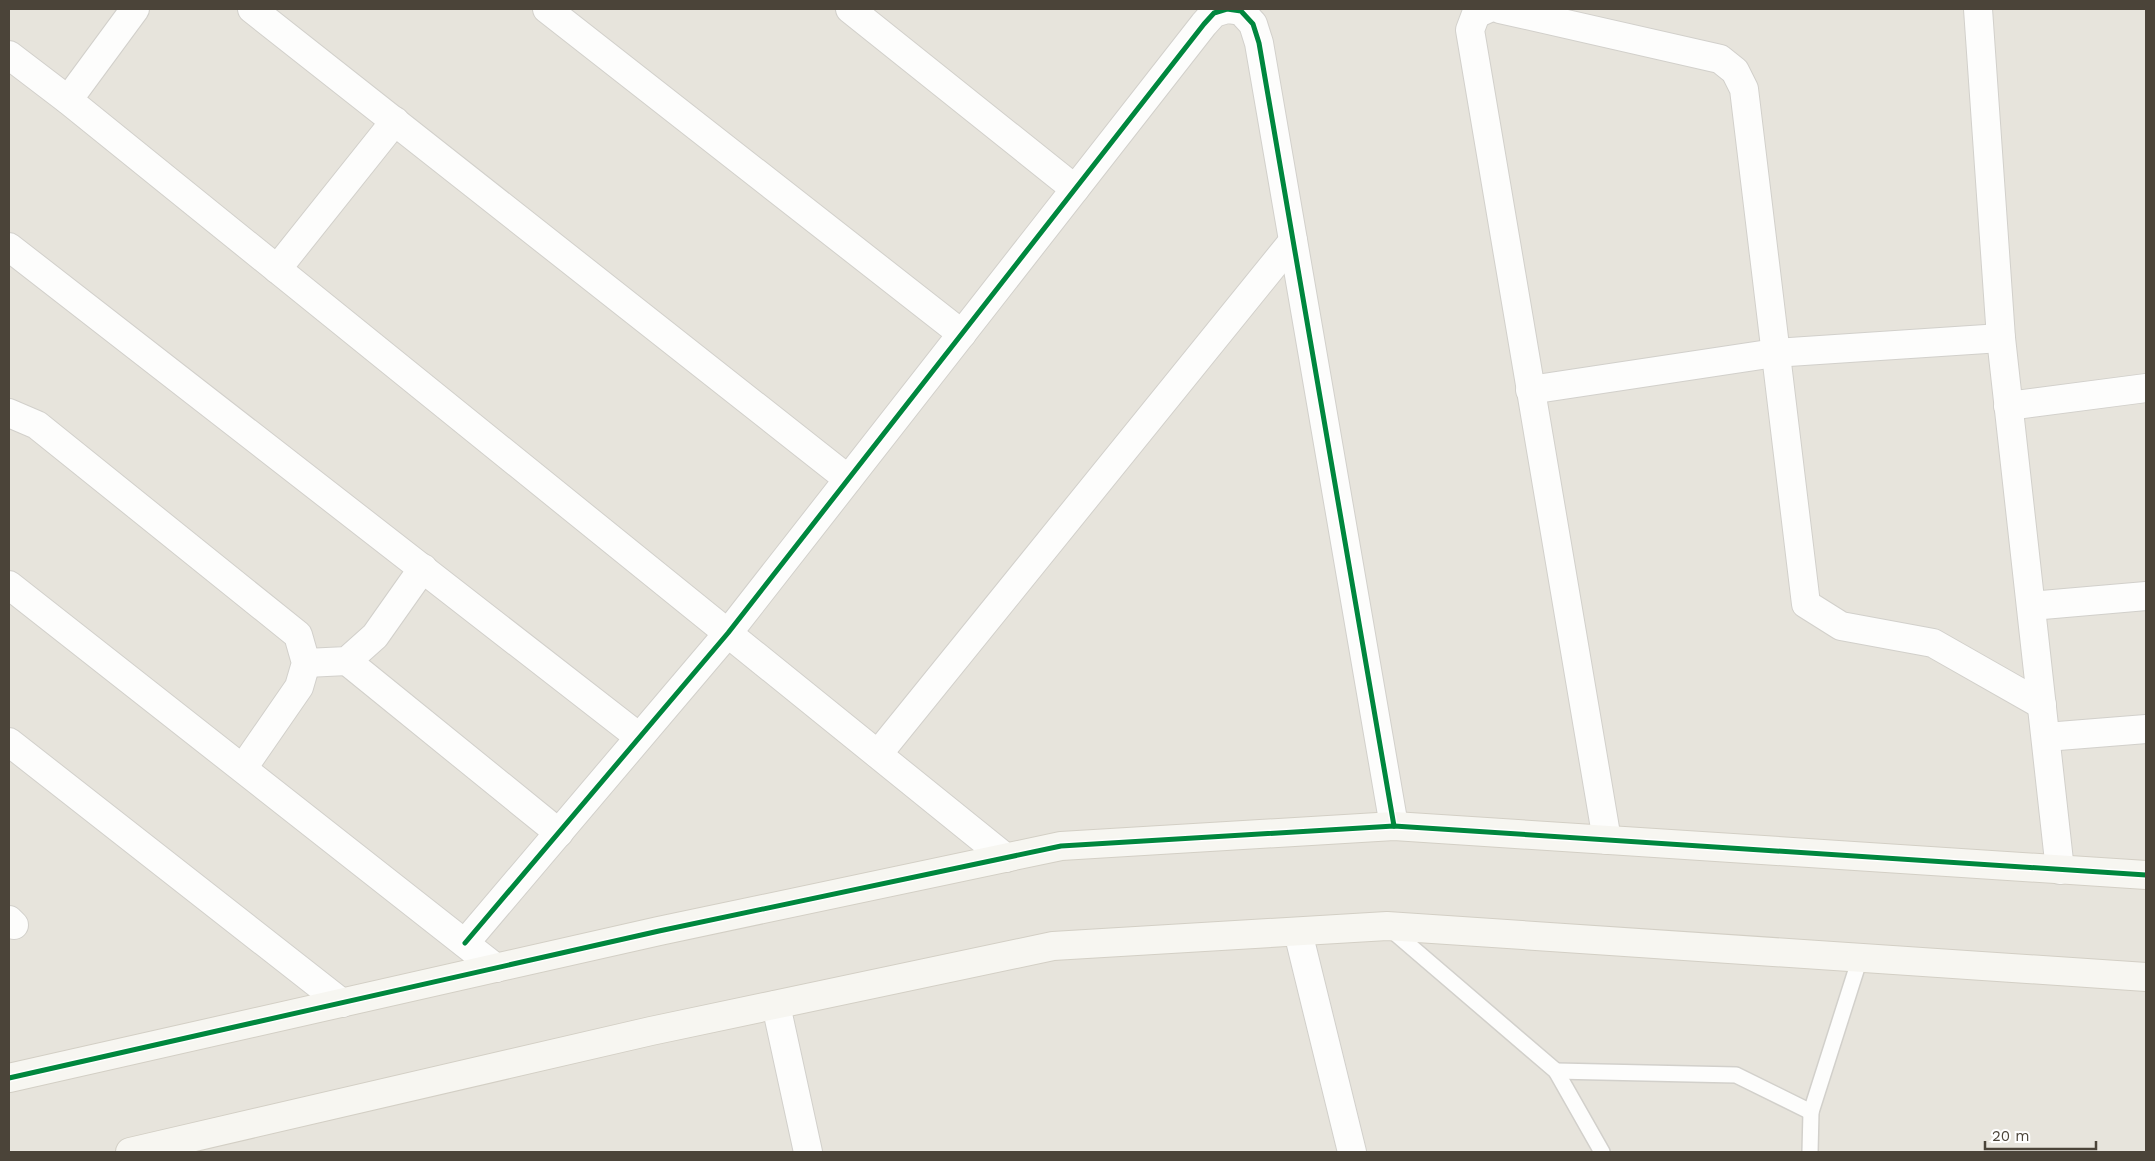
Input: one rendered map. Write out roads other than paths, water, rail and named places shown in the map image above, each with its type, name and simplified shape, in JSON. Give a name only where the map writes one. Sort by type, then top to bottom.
[{"type":"street","points":[[68,100],[135,9]]},
{"type":"street","points":[[252,9],[848,479]]},
{"type":"street","points":[[547,9],[962,334]]},
{"type":"street","points":[[850,9],[1075,189]]},
{"type":"street","points":[[465,943],[728,633],[1214,13],[1226,9],[1241,11],[1253,24],[1259,43],[1394,826]]},
{"type":"street","points":[[1487,9],[1476,14],[1470,30],[1606,840]]},
{"type":"street","points":[[1500,9],[1720,59],[1735,71],[1744,89],[1806,604],[1841,626],[1933,643],[2042,706]]},
{"type":"street","points":[[1978,9],[2001,338],[2060,870]]},
{"type":"street","points":[[9,55],[68,100],[1006,858]]},
{"type":"street","points":[[277,269],[395,121]]},
{"type":"street","points":[[878,754],[1293,241]]},
{"type":"street","points":[[9,247],[639,737]]},
{"type":"street","points":[[1530,390],[1775,353],[2001,338]]},
{"type":"street","points":[[2008,406],[2146,388]]},
{"type":"street","points":[[9,413],[37,425],[298,635],[306,663],[298,687],[243,768]]},
{"type":"street","points":[[306,663],[347,661],[376,636],[422,568]]},
{"type":"street","points":[[9,585],[496,968]]},
{"type":"street","points":[[2031,606],[2146,596]]},
{"type":"street","points":[[347,661],[559,833]]},
{"type":"street","points":[[2046,737],[2146,730]]},
{"type":"street","points":[[9,742],[342,1003]]},
{"type":"street","points":[[9,1078],[659,931],[1061,846],[1394,826],[2146,875]]},
{"type":"street","points":[[130,1152],[632,1036],[1053,946],[1387,926],[2146,977]]},
{"type":"street","points":[[1298,932],[1352,1152]]},
{"type":"street","points":[[776,1005],[808,1152]]},
{"type":"lane","points":[[1387,926],[1556,1071],[1601,1152]]},
{"type":"lane","points":[[1810,1152],[1811,1112],[1860,958]]},
{"type":"lane","points":[[1556,1071],[1736,1075],[1811,1112]]}]
